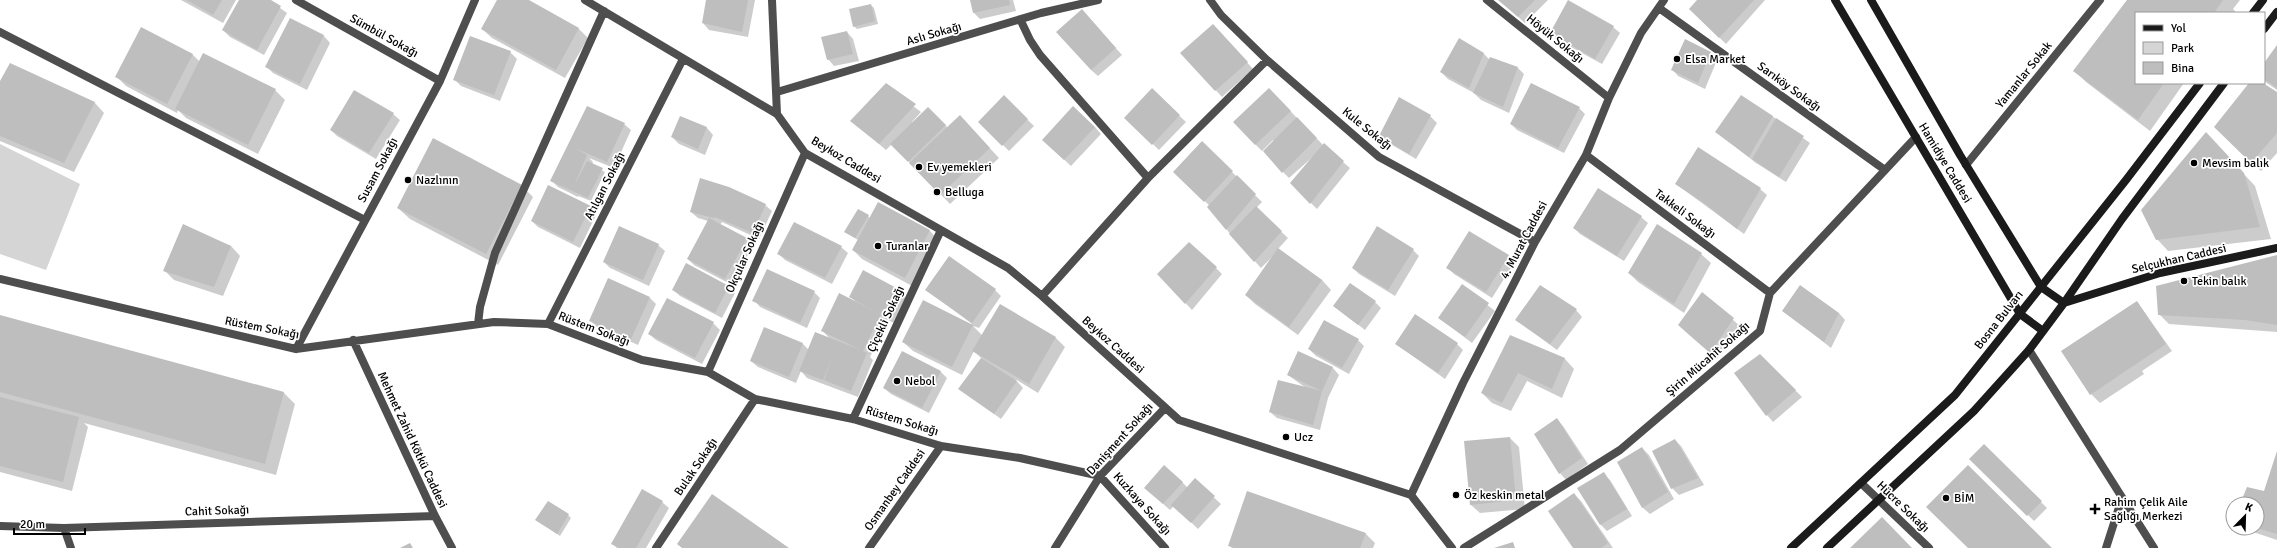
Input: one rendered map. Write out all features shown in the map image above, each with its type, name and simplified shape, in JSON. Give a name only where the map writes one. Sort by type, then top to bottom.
[{"type":"main road","name":"Hamidiye Caddesi","points":[[1835,0],[2020,314],[2043,331]]},
{"type":"main road","name":"Hamidiye Caddesi","points":[[1872,0],[1966,165],[2041,287]]},
{"type":"main road","points":[[2254,12],[2263,0]]},
{"type":"main road","points":[[2265,28],[2277,12]]},
{"type":"main road","name":"Bosna Bulvarı","points":[[1791,548],[1955,395],[2199,84]]},
{"type":"main road","points":[[1827,548],[1974,411],[2029,350],[2064,303],[2122,219],[2223,84]]},
{"type":"main road","name":"Selçukhan Caddesi","points":[[2064,303],[2160,273],[2277,248]]},
{"type":"main road","points":[[2041,287],[2064,303]]},
{"type":"street","name":"Sümbül Sokağı","points":[[296,0],[440,81]]},
{"type":"street","name":"Susam Sokağı","points":[[296,349],[440,81],[475,0]]},
{"type":"street","name":"Beykoz Caddesi","points":[[585,0],[777,114],[805,153],[1008,268],[1042,296],[1179,420],[1411,495]]},
{"type":"street","points":[[772,0],[777,114]]},
{"type":"street","name":"Aslı Sokağı","points":[[777,92],[1041,13],[1098,0]]},
{"type":"street","name":"Kule Sokağı","points":[[1210,0],[1221,15],[1267,60],[1379,156],[1535,242]]},
{"type":"street","name":"Höyük Sokağı","points":[[1487,0],[1609,98]]},
{"type":"street","name":"4. Murat Caddesi","points":[[1411,495],[1464,382],[1535,242],[1586,155],[1609,98],[1641,33],[1664,0]]},
{"type":"street","name":"Yamanlar Sokak","points":[[1966,165],[2100,0]]},
{"type":"street","name":"Sarıköy Sokağı","points":[[1658,8],[1885,170]]},
{"type":"street","points":[[478,324],[480,307],[495,253],[604,11]]},
{"type":"street","points":[[1020,20],[1030,40],[1040,55],[1148,178]]},
{"type":"street","points":[[0,32],[365,220]]},
{"type":"street","name":"Atılgan Sokağı","points":[[548,324],[683,59]]},
{"type":"street","points":[[1042,296],[1148,178],[1267,60]]},
{"type":"street","name":"Şirin Mücahit Sokağı","points":[[1464,548],[1620,450],[1760,331],[1770,293],[1916,137]]},
{"type":"street","name":"Okçular Sokağı","points":[[708,372],[805,153]]},
{"type":"street","name":"Takkeli Sokağı","points":[[1586,155],[1770,293]]},
{"type":"street","name":"Çiçekli Sokağı","points":[[853,419],[942,230]]},
{"type":"street","name":"Rüstem Sokağı","points":[[0,280],[296,349],[494,322],[548,324],[642,360],[708,372],[755,399],[853,419],[941,446],[1020,458],[1100,476]]},
{"type":"street","name":"Mehmet Zahid Kötkü Caddesi","points":[[354,340],[434,516],[452,548]]},
{"type":"street","points":[[2029,350],[2154,548]]},
{"type":"street","name":"Bulak Sokağı","points":[[656,548],[755,399]]},
{"type":"street","name":"Danişment Sokağı","points":[[1055,548],[1100,476],[1165,408]]},
{"type":"street","name":"Osmanbey Caddesi","points":[[869,548],[941,446]]},
{"type":"street","name":"Kuzkaya Sokağı","points":[[1100,476],[1165,548]]},
{"type":"street","name":"Hücre Sokağı","points":[[1861,483],[1880,499],[1929,548]]},
{"type":"street","points":[[1411,495],[1452,548]]},
{"type":"street","points":[[2106,548],[2122,498]]},
{"type":"street","name":"Cahit Sokağı","points":[[0,526],[64,528],[434,516]]},
{"type":"street","points":[[64,528],[71,548]]},
{"type":"green space","points":[[0,144],[80,184],[46,270],[0,254]]},
{"type":"building","points":[[187,0],[222,0],[213,15]]},
{"type":"building","points":[[239,0],[271,0],[281,6],[257,50],[222,30]]},
{"type":"building","points":[[497,0],[529,0],[579,28],[556,70],[481,29]]},
{"type":"building","points":[[706,0],[748,0],[742,32],[702,23]]},
{"type":"building","points":[[970,0],[1009,0],[1010,5],[973,13]]},
{"type":"building","points":[[1498,0],[1535,0],[1518,17]]},
{"type":"building","points":[[1568,0],[1614,26],[1595,59],[1550,33]]},
{"type":"building","points":[[1697,0],[1754,0],[1719,38],[1689,9]]},
{"type":"building","points":[[2127,0],[2223,0],[2215,12],[2135,12],[2135,84],[2163,84],[2138,120],[2073,71]]},
{"type":"building","points":[[871,4],[875,21],[853,27],[849,9]]},
{"type":"building","points":[[1082,9],[1116,48],[1091,70],[1056,32]]},
{"type":"building","points":[[290,18],[324,35],[300,84],[265,67]]},
{"type":"building","points":[[1213,24],[1248,62],[1215,91],[1180,53]]},
{"type":"building","points":[[141,27],[193,54],[167,104],[115,77]]},
{"type":"building","points":[[847,31],[853,54],[827,60],[821,37]]},
{"type":"building","points":[[470,36],[511,51],[494,95],[453,80]]},
{"type":"building","points":[[1459,38],[1484,53],[1469,88],[1440,72]]},
{"type":"building","points":[[1685,39],[1711,52],[1698,83],[1671,70]]},
{"type":"building","points":[[2277,45],[2277,88],[2265,80],[2265,62]]},
{"type":"building","points":[[203,53],[276,89],[248,145],[175,109]]},
{"type":"building","points":[[1490,57],[1518,67],[1503,107],[1473,93]]},
{"type":"building","points":[[10,63],[95,102],[64,163],[0,136],[0,81]]},
{"type":"building","points":[[886,83],[916,104],[879,144],[850,121]]},
{"type":"building","points":[[1531,83],[1580,107],[1558,148],[1510,124]]},
{"type":"building","points":[[2248,84],[2265,84],[2277,92],[2277,133],[2251,163],[2214,127]]},
{"type":"building","points":[[1152,88],[1180,115],[1152,145],[1124,118]]},
{"type":"building","points":[[1269,88],[1291,111],[1255,145],[1233,122]]},
{"type":"building","points":[[354,90],[394,113],[369,153],[330,130]]},
{"type":"building","points":[[1004,95],[1028,119],[1002,146],[978,122]]},
{"type":"building","points":[[1741,95],[1773,116],[1749,157],[1715,132]]},
{"type":"building","points":[[1399,97],[1431,115],[1409,154],[1379,136]]},
{"type":"building","points":[[587,106],[625,123],[607,162],[575,148],[587,155],[574,186],[587,161],[603,168],[588,198],[550,181]]},
{"type":"building","points":[[1073,106],[1095,127],[1064,160],[1042,140]]},
{"type":"building","points":[[928,107],[946,125],[908,162],[890,144]]},
{"type":"building","points":[[960,115],[990,148],[940,195],[909,163]]},
{"type":"building","points":[[680,116],[707,127],[698,149],[671,137]]},
{"type":"building","points":[[1297,117],[1317,138],[1282,173],[1263,151]]},
{"type":"building","points":[[1776,118],[1804,136],[1779,177],[1752,159]]},
{"type":"building","points":[[2206,132],[2244,173],[2260,227],[2156,240],[2141,210]]},
{"type":"building","points":[[433,138],[522,185],[486,254],[397,208]]},
{"type":"building","points":[[1202,141],[1233,171],[1204,202],[1173,172]]},
{"type":"building","points":[[1324,143],[1344,161],[1310,204],[1290,183]]},
{"type":"building","points":[[1698,147],[1761,188],[1737,229],[1704,203],[1675,184]]},
{"type":"building","points":[[1237,175],[1256,194],[1226,230],[1207,207]]},
{"type":"building","points":[[700,178],[729,187],[766,204],[753,233],[715,217],[690,212]]},
{"type":"building","points":[[548,185],[591,206],[573,242],[531,221]]},
{"type":"building","points":[[1598,188],[1642,216],[1617,256],[1573,228]]},
{"type":"building","points":[[878,202],[930,230],[905,278],[852,250]]},
{"type":"building","points":[[1256,206],[1282,231],[1254,262],[1229,234]]},
{"type":"building","points":[[858,209],[869,215],[855,238],[844,232]]},
{"type":"building","points":[[709,218],[747,238],[725,279],[687,259]]},
{"type":"building","points":[[794,222],[842,246],[825,278],[777,254]]},
{"type":"building","points":[[183,224],[231,246],[214,287],[163,271]]},
{"type":"building","points":[[1657,224],[1702,253],[1674,304],[1628,273]]},
{"type":"building","points":[[619,226],[659,244],[643,280],[603,262]]},
{"type":"building","points":[[1377,226],[1414,249],[1388,290],[1352,268]]},
{"type":"building","points":[[1469,231],[1509,255],[1486,292],[1446,268]]},
{"type":"building","points":[[1189,242],[1217,267],[1185,304],[1157,274]]},
{"type":"building","points":[[1278,248],[1322,280],[1289,327],[1245,295]]},
{"type":"building","points":[[2277,255],[2277,325],[2245,320],[2158,315],[2156,286]]},
{"type":"building","points":[[949,256],[996,289],[972,323],[925,290]]},
{"type":"building","points":[[686,263],[729,286],[715,313],[672,290]]},
{"type":"building","points":[[767,269],[815,291],[800,323],[752,301]]},
{"type":"building","points":[[863,270],[902,291],[887,317],[881,314],[863,351],[867,353],[851,391],[824,380],[832,357],[823,380],[799,371],[815,332],[861,350],[821,331],[839,293],[877,312],[849,297]]},
{"type":"building","points":[[608,278],[650,297],[631,339],[589,321]]},
{"type":"building","points":[[1350,283],[1376,301],[1358,325],[1333,306]]},
{"type":"building","points":[[1462,284],[1489,303],[1465,337],[1438,318]]},
{"type":"building","points":[[1540,285],[1577,309],[1550,344],[1515,320]]},
{"type":"building","points":[[1800,285],[1839,313],[1824,342],[1782,311]]},
{"type":"building","points":[[1702,292],[1734,318],[1710,353],[1678,325]]},
{"type":"building","points":[[667,298],[714,322],[695,358],[648,334]]},
{"type":"building","points":[[923,300],[973,325],[952,367],[902,342]]},
{"type":"building","points":[[2137,301],[2166,344],[2090,395],[2061,351]]},
{"type":"building","points":[[1000,304],[1056,337],[1029,384],[972,351]]},
{"type":"building","points":[[1415,314],[1458,343],[1438,373],[1395,344]]},
{"type":"building","points":[[0,315],[284,392],[265,464],[0,392]]},
{"type":"building","points":[[1324,320],[1359,339],[1342,368],[1308,349]]},
{"type":"building","points":[[764,327],[803,343],[789,377],[750,361]]},
{"type":"building","points":[[1510,335],[1565,358],[1552,389],[1518,373],[1502,403],[1481,393]]},
{"type":"building","points":[[902,351],[941,371],[922,408],[883,388]]},
{"type":"building","points":[[1298,351],[1333,367],[1322,391],[1287,375]]},
{"type":"building","points":[[1760,354],[1796,390],[1766,416],[1734,373]]},
{"type":"building","points":[[981,358],[1017,381],[994,414],[958,389]]},
{"type":"building","points":[[1278,380],[1322,391],[1313,425],[1269,412]]},
{"type":"building","points":[[0,397],[79,417],[63,482],[0,466]]},
{"type":"building","points":[[1557,418],[1582,458],[1559,474],[1534,434]]},
{"type":"building","points":[[1510,437],[1516,500],[1470,505],[1464,441]]},
{"type":"building","points":[[1675,439],[1698,478],[1671,489],[1652,451]]},
{"type":"building","points":[[1984,444],[2042,501],[2027,516],[1969,459]]},
{"type":"building","points":[[1642,447],[1668,492],[1642,508],[1617,462]]},
{"type":"building","points":[[2277,451],[2277,534],[2265,530],[2265,496],[2243,496],[2247,487],[2264,491]]},
{"type":"building","points":[[1164,465],[1183,482],[1163,504],[1144,488]]},
{"type":"building","points":[[1968,465],[2052,548],[1968,548],[1926,507]]},
{"type":"building","points":[[1604,472],[1627,509],[1600,525],[1577,488]]},
{"type":"building","points":[[1195,478],[1215,496],[1191,523],[1171,505]]},
{"type":"building","points":[[642,489],[663,501],[636,548],[619,548],[611,544]]},
{"type":"building","points":[[1247,491],[1366,533],[1360,548],[1235,548],[1228,546]]},
{"type":"building","points":[[1574,493],[1608,543],[1601,548],[1573,548],[1548,511]]},
{"type":"building","points":[[712,494],[789,548],[682,548],[677,544]]},
{"type":"building","points":[[548,501],[569,514],[557,534],[535,520]]},
{"type":"building","points":[[1882,517],[1912,548],[1850,548]]},
{"type":"building","points":[[1513,542],[1515,548],[1494,548]]},
{"type":"building","points":[[410,543],[413,548],[400,548]]},
{"type":"place","name":"Elsa Market","points":[[1677,59]]},
{"type":"place","name":"Mevsim balık","points":[[2194,163]]},
{"type":"place","name":"Ev yemekleri","points":[[919,167]]},
{"type":"place","name":"Nazlının","points":[[408,180]]},
{"type":"place","name":"Belluga","points":[[937,192]]},
{"type":"place","name":"Turanlar","points":[[878,246]]},
{"type":"place","name":"Tekin balık","points":[[2184,281]]},
{"type":"place","name":"Nebol","points":[[897,381]]},
{"type":"place","name":"Ucz","points":[[1286,437]]},
{"type":"place","name":"Öz keskin metal","points":[[1456,495]]},
{"type":"place","name":"BİM","points":[[1946,498]]},
{"type":"place","name":"Rahim Çelik Aile Sağlığı Merkezi","points":[[2095,509]]}]
